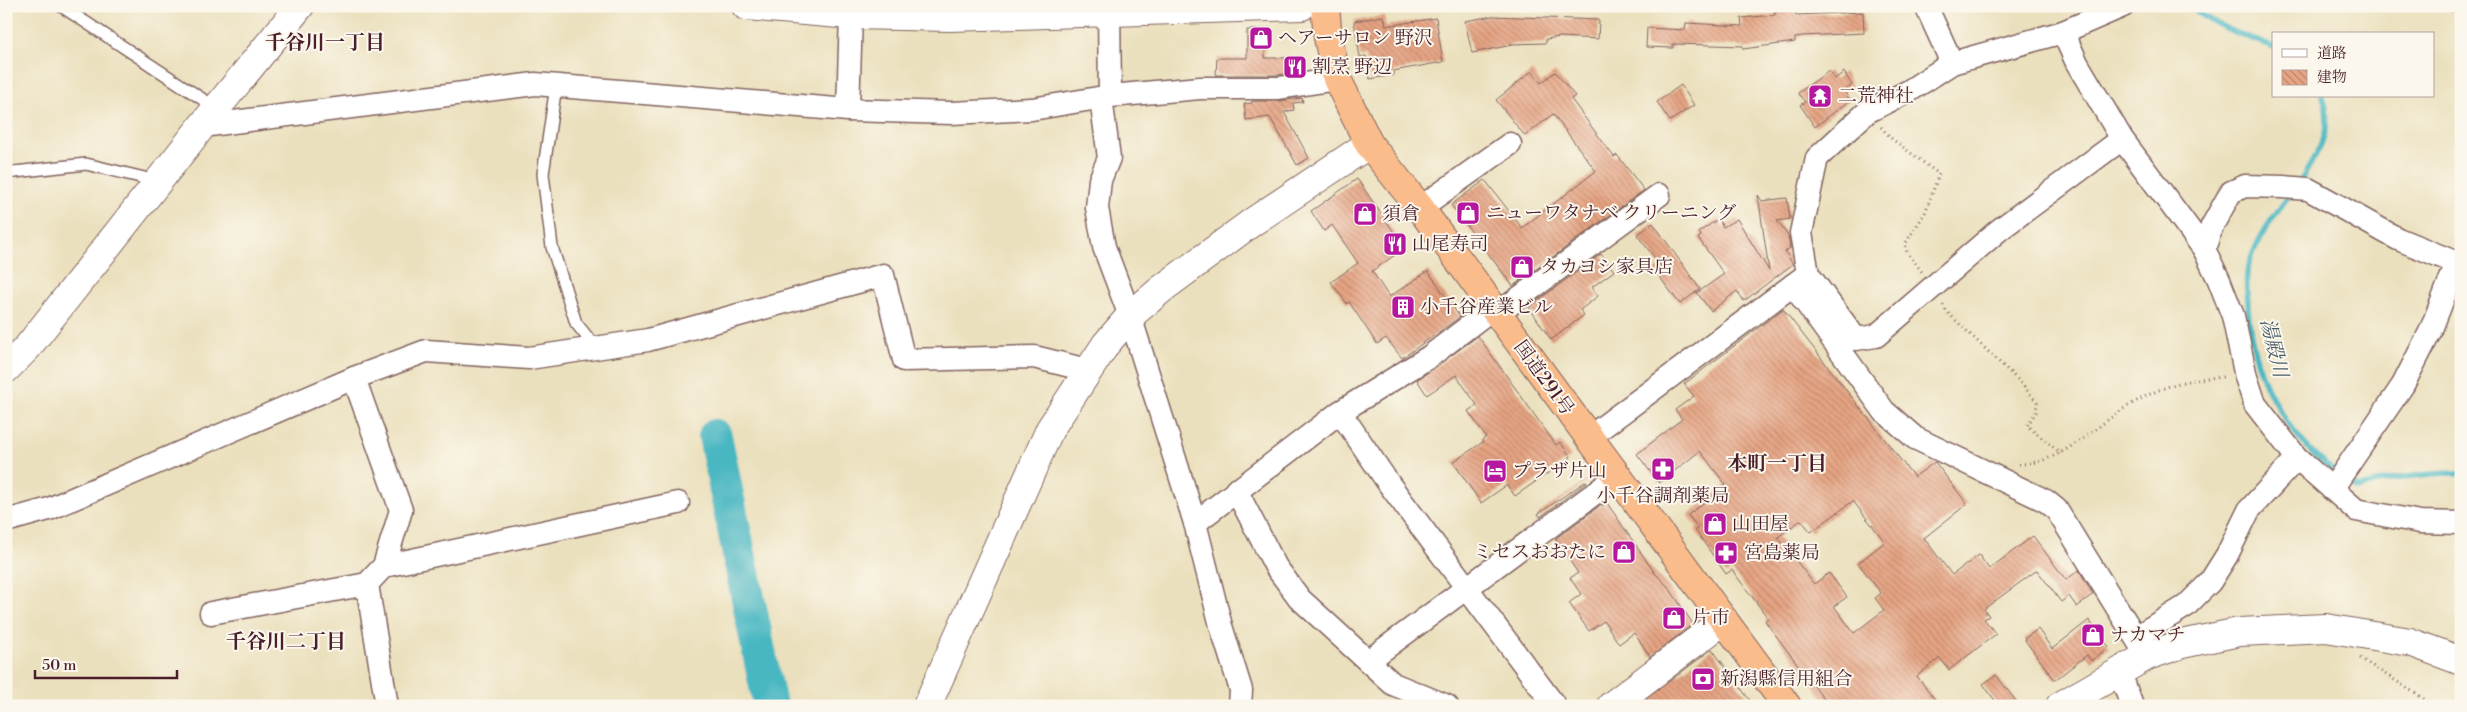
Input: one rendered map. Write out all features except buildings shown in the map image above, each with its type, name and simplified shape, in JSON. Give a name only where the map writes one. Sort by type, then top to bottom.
[{"type":"highway","name":"国道291号","points":[[1325,6],[1328,38],[1337,79],[1370,144],[1420,208],[1787,706]]},
{"type":"street","points":[[6,369],[27,348],[160,182],[209,117],[300,6]]},
{"type":"street","points":[[746,6],[851,15],[950,16],[1109,9],[1302,6]]},
{"type":"street","points":[[1926,6],[1952,63]]},
{"type":"street","points":[[2123,6],[2064,32],[1952,63],[1909,91],[1867,112],[1817,158],[1801,233],[1801,279],[1884,411],[1915,438],[2046,501],[2056,508],[2142,646]]},
{"type":"street","points":[[1109,9],[1106,97],[1109,158],[1100,180],[1097,208],[1104,247],[1130,316],[1195,523],[1221,626],[1241,690],[1240,706]]},
{"type":"street","points":[[848,110],[851,15]]},
{"type":"street","points":[[2064,32],[2077,63],[2122,139],[2204,249],[2233,316],[2246,377],[2256,404],[2297,458],[2337,482],[2356,510],[2420,522],[2461,523]]},
{"type":"street","points":[[209,117],[526,85],[848,110],[950,113],[1032,109],[1106,97],[1200,88],[1279,88],[1337,79]]},
{"type":"street","points":[[1801,279],[1856,340],[1876,336],[1999,230],[2122,139]]},
{"type":"street","points":[[926,706],[1050,429],[1087,370],[1130,316],[1163,288],[1252,223],[1370,144]]},
{"type":"street","points":[[1420,208],[1510,144]]},
{"type":"street","points":[[2204,249],[2212,226],[2232,192],[2245,186],[2283,187],[2308,189],[2398,239],[2459,261],[2430,332],[2403,385],[2337,482]]},
{"type":"street","points":[[1195,523],[1340,412],[1429,357],[1659,195]]},
{"type":"street","points":[[6,521],[49,509],[354,378],[426,352],[529,358],[648,340],[883,275],[904,360],[1034,357],[1087,370]]},
{"type":"street","points":[[1588,438],[1801,279]]},
{"type":"street","points":[[211,613],[367,584],[384,566],[402,510],[354,378]]},
{"type":"street","points":[[1340,412],[1389,484],[1469,588],[1555,706]]},
{"type":"street","points":[[2060,706],[2119,670],[2210,582],[2250,510],[2297,458]]},
{"type":"street","points":[[1368,661],[1618,476]]},
{"type":"street","points":[[1236,490],[1276,567],[1300,599],[1336,634],[1393,684],[1447,706]]},
{"type":"street","points":[[384,566],[678,503]]},
{"type":"street","points":[[367,584],[387,706]]},
{"type":"street","points":[[1611,706],[1724,620]]},
{"type":"street","points":[[2142,646],[2182,644],[2239,632],[2326,628],[2410,642],[2461,661]]},
{"type":"street","points":[[2119,670],[2132,706]]},
{"type":"lane","points":[[61,6],[209,117]]},
{"type":"lane","points":[[556,86],[543,174],[552,247],[576,323],[596,348]]},
{"type":"lane","points":[[6,173],[86,164],[160,182]]},
{"type":"path","points":[[2427,6],[2461,13]]},
{"type":"path","points":[[2012,463],[2034,464],[2048,460],[2128,406],[2181,380],[2201,377],[2246,377]]},
{"type":"path","points":[[2358,657],[2435,706]]},
{"type":"waterway","name":"湯殿川","points":[[2192,6],[2198,12],[2218,24],[2272,47]]},
{"type":"waterway","name":"湯殿川","points":[[2300,182],[2318,151],[2325,131],[2327,120],[2323,98]]},
{"type":"waterway","name":"湯殿川","points":[[2291,193],[2260,238],[2251,257],[2246,285],[2250,328],[2262,376],[2286,420],[2318,458],[2338,474]]},
{"type":"waterway","points":[[715,436],[770,706]]},
{"type":"waterway","name":"湯殿川","points":[[2345,480],[2357,488],[2408,477],[2461,473]]},
{"type":"place","name":"ヘアーサロン 野沢","points":[[1261,38]]},
{"type":"place","name":"割烹 野辺","points":[[1295,67]]},
{"type":"place","name":"二荒神社","points":[[1820,96]]},
{"type":"place","name":"ニューワタナベ クリーニング","points":[[1468,213]]},
{"type":"place","name":"須倉","points":[[1365,214]]},
{"type":"place","name":"山尾寿司","points":[[1395,244]]},
{"type":"place","name":"タカヨシ家具店","points":[[1522,267]]},
{"type":"place","name":"小千谷産業ビル","points":[[1403,307]]},
{"type":"place","name":"小千谷調剤薬局","points":[[1663,469]]},
{"type":"place","name":"プラザ片山","points":[[1495,471]]},
{"type":"place","name":"山田屋","points":[[1715,524]]},
{"type":"place","name":"ミセスおおたに","points":[[1624,552]]},
{"type":"place","name":"宮島薬局","points":[[1726,553]]},
{"type":"place","name":"片市","points":[[1674,618]]},
{"type":"place","name":"ナカマチ","points":[[2093,635]]},
{"type":"place","name":"新潟縣信用組合","points":[[1703,679]]},
{"type":"district","name":"千谷川一丁目","points":[[325,43]]},
{"type":"district","name":"本町一丁目","points":[[1777,464]]},
{"type":"district","name":"千谷川二丁目","points":[[286,642]]}]
